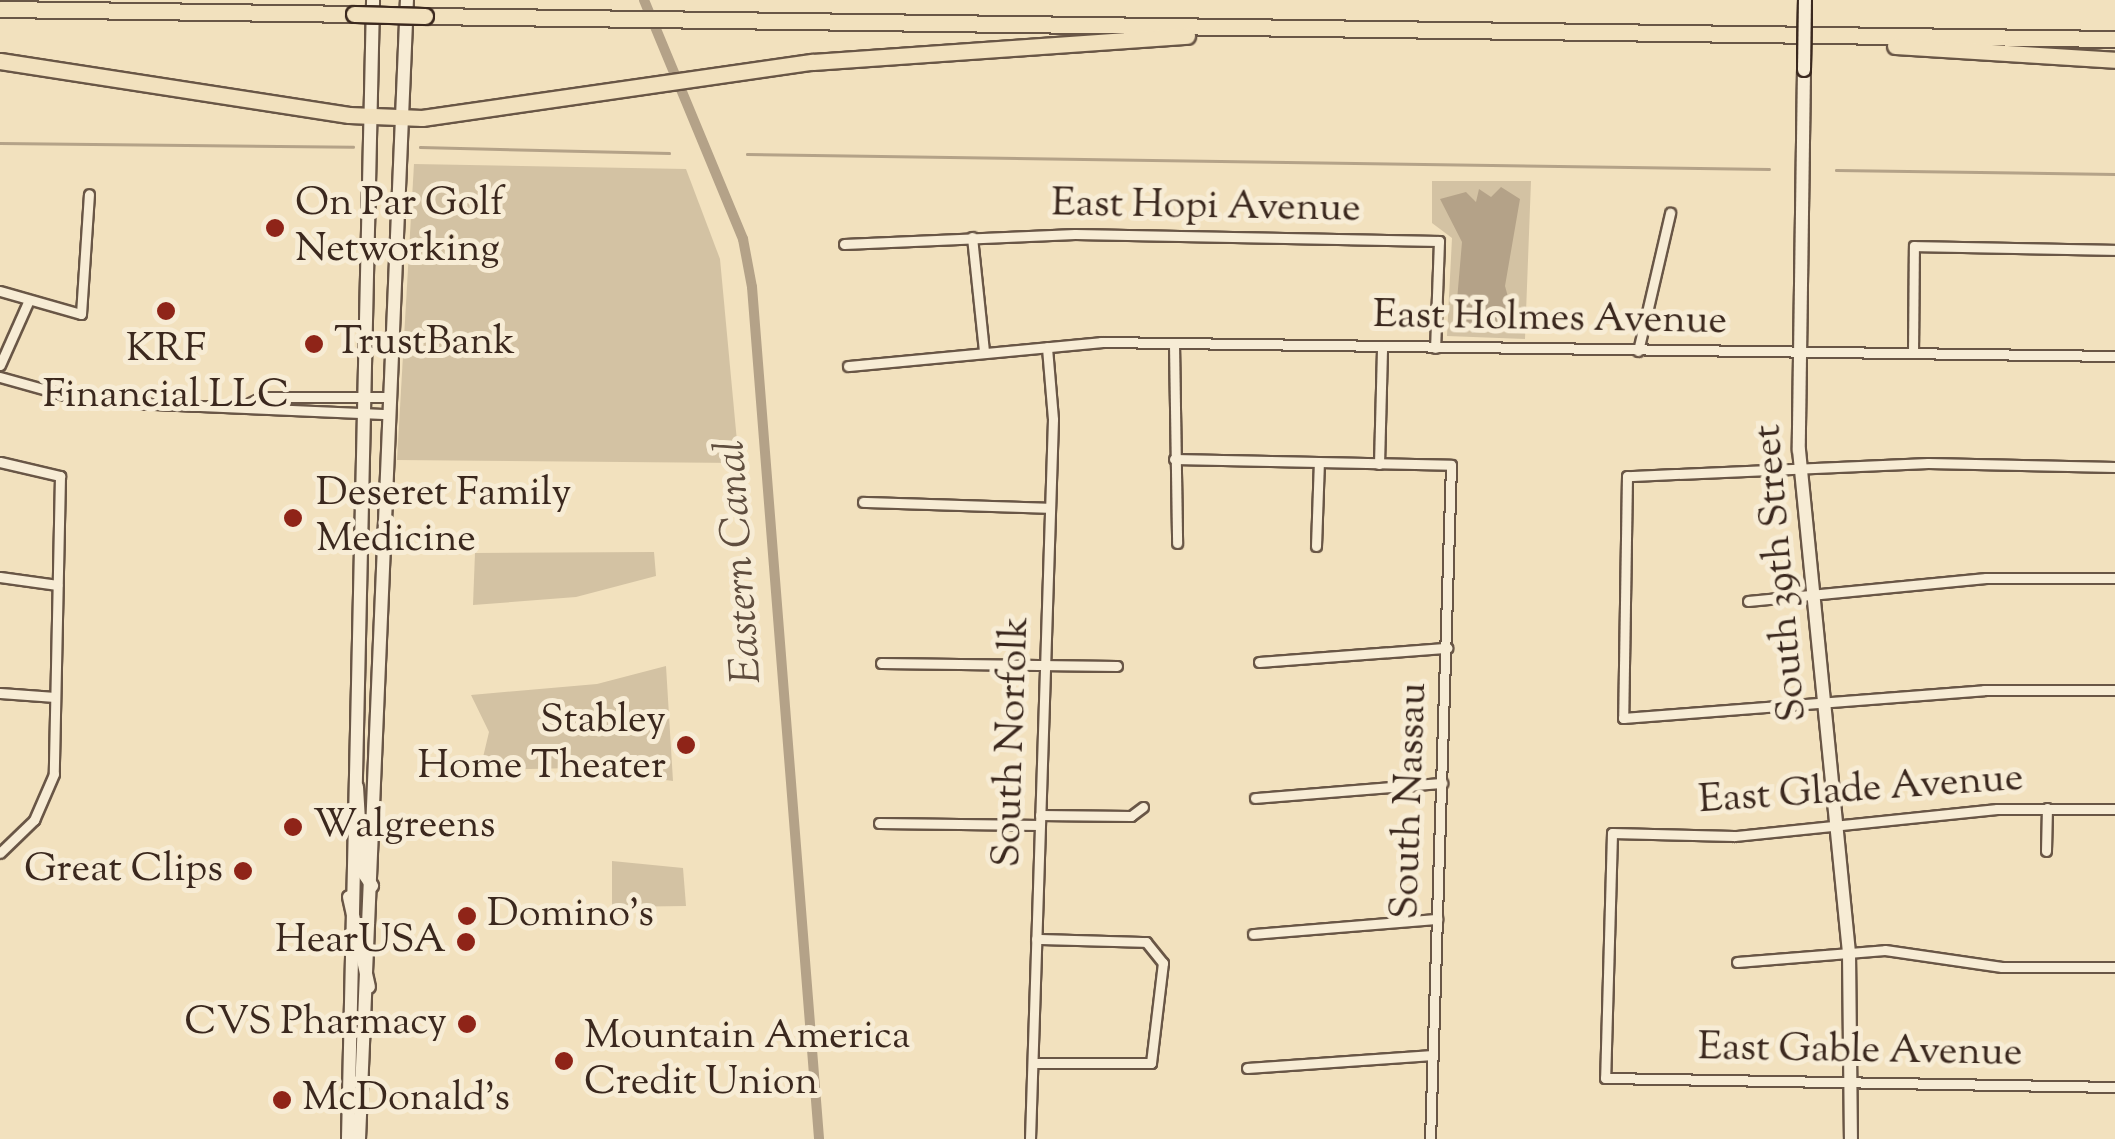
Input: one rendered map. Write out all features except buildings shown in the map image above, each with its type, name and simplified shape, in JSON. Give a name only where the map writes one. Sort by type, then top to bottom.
[{"type":"highway","points":[[0,10],[1211,30],[2115,39]]},
{"type":"highway","points":[[0,60],[370,116],[403,117],[728,72],[1211,30]]},
{"type":"highway","points":[[1782,35],[2115,60]]},
{"type":"main road","points":[[348,1139],[349,898],[367,414],[373,0]]},
{"type":"main road","points":[[359,1139],[370,989],[389,398],[407,0]]},
{"type":"main road","name":"South 39th Street","points":[[1805,0],[1801,471],[1849,952],[1851,1139]]},
{"type":"main road","points":[[353,776],[362,871],[372,886]]},
{"type":"main road","points":[[349,898],[370,989]]},
{"type":"street","points":[[0,291],[81,314],[89,194]]},
{"type":"street","points":[[1638,350],[1670,213]]},
{"type":"street","points":[[972,237],[984,351]]},
{"type":"street","name":"East Hopi Avenue","points":[[844,244],[972,237],[1439,242],[1435,348]]},
{"type":"street","points":[[1912,353],[1914,246],[2115,250]]},
{"type":"street","points":[[0,365],[29,300]]},
{"type":"street","name":"East Holmes Avenue","points":[[848,366],[984,351],[1174,344],[2115,356]]},
{"type":"street","points":[[1174,344],[1177,543]]},
{"type":"street","name":"South Norfolk","points":[[1030,1139],[1050,508],[1047,347]]},
{"type":"street","points":[[1174,460],[1379,464],[1382,348]]},
{"type":"street","points":[[0,377],[86,401],[389,414]]},
{"type":"street","points":[[244,406],[262,397],[389,398]]},
{"type":"street","points":[[0,462],[60,476],[54,697],[46,799],[0,853]]},
{"type":"street","points":[[1316,546],[1320,462]]},
{"type":"street","name":"South Nassau","points":[[1379,464],[1451,465],[1430,1139]]},
{"type":"street","points":[[2115,467],[1627,476],[1623,718],[1825,706],[1984,690],[2115,690]]},
{"type":"street","points":[[862,502],[1050,508]]},
{"type":"street","points":[[0,577],[57,584]]},
{"type":"street","points":[[1748,601],[1986,578],[2115,578]]},
{"type":"street","points":[[1259,662],[1447,648]]},
{"type":"street","points":[[881,663],[1117,666]]},
{"type":"street","points":[[0,693],[54,697]]},
{"type":"street","points":[[1256,798],[1442,784]]},
{"type":"street","points":[[879,823],[1131,816],[1143,806]]},
{"type":"street","points":[[2046,850],[2047,808]]},
{"type":"street","name":"East Glade Avenue","points":[[1605,1078],[1612,833],[1838,826],[2047,808],[2115,809]]},
{"type":"street","points":[[1253,934],[1437,920]]},
{"type":"street","points":[[1032,1063],[1152,1064],[1160,1049],[1160,950],[1036,939]]},
{"type":"street","points":[[1737,962],[1849,952],[2115,968]]},
{"type":"street","points":[[1247,1068],[1433,1055]]},
{"type":"street","name":"East Gable Avenue","points":[[1605,1078],[2115,1087]]},
{"type":"shaded area","points":[[414,164],[686,169],[720,259],[739,463],[397,460]]},
{"type":"shaded area","points":[[1432,181],[1531,181],[1525,339],[1447,336],[1452,238],[1432,223]]},
{"type":"shaded area","points":[[1501,187],[1520,199],[1505,286],[1516,326],[1474,333],[1456,312],[1462,242],[1440,199],[1466,192],[1476,202],[1479,189],[1491,197]]},
{"type":"shaded area","points":[[654,552],[656,576],[576,597],[473,605],[475,553]]},
{"type":"shaded area","points":[[666,666],[673,781],[574,768],[480,770],[489,732],[471,695],[597,684]]},
{"type":"shaded area","points":[[612,861],[683,868],[686,906],[612,907]]},
{"type":"waterway","name":"Eastern Canal","points":[[644,0],[743,239],[752,287],[819,1139]]},
{"type":"waterway","points":[[0,143],[353,147]]},
{"type":"waterway","points":[[420,147],[669,153]]},
{"type":"waterway","points":[[747,154],[1769,169]]},
{"type":"waterway","points":[[1836,170],[2115,174]]},
{"type":"place","name":"On Par Golf Networking","points":[[275,228]]},
{"type":"place","name":"KRF Financial LLC","points":[[166,311]]},
{"type":"place","name":"TrustBank","points":[[314,344]]},
{"type":"place","name":"Deseret Family Medicine","points":[[293,518]]},
{"type":"place","name":"Stabley Home Theater","points":[[686,745]]},
{"type":"place","name":"Walgreens","points":[[293,827]]},
{"type":"place","name":"Great Clips","points":[[243,871]]},
{"type":"place","name":"Domino's","points":[[467,916]]},
{"type":"place","name":"HearUSA","points":[[466,942]]},
{"type":"place","name":"CVS Pharmacy","points":[[467,1024]]},
{"type":"place","name":"Mountain America Credit Union","points":[[564,1061]]},
{"type":"place","name":"McDonald's","points":[[282,1100]]}]
